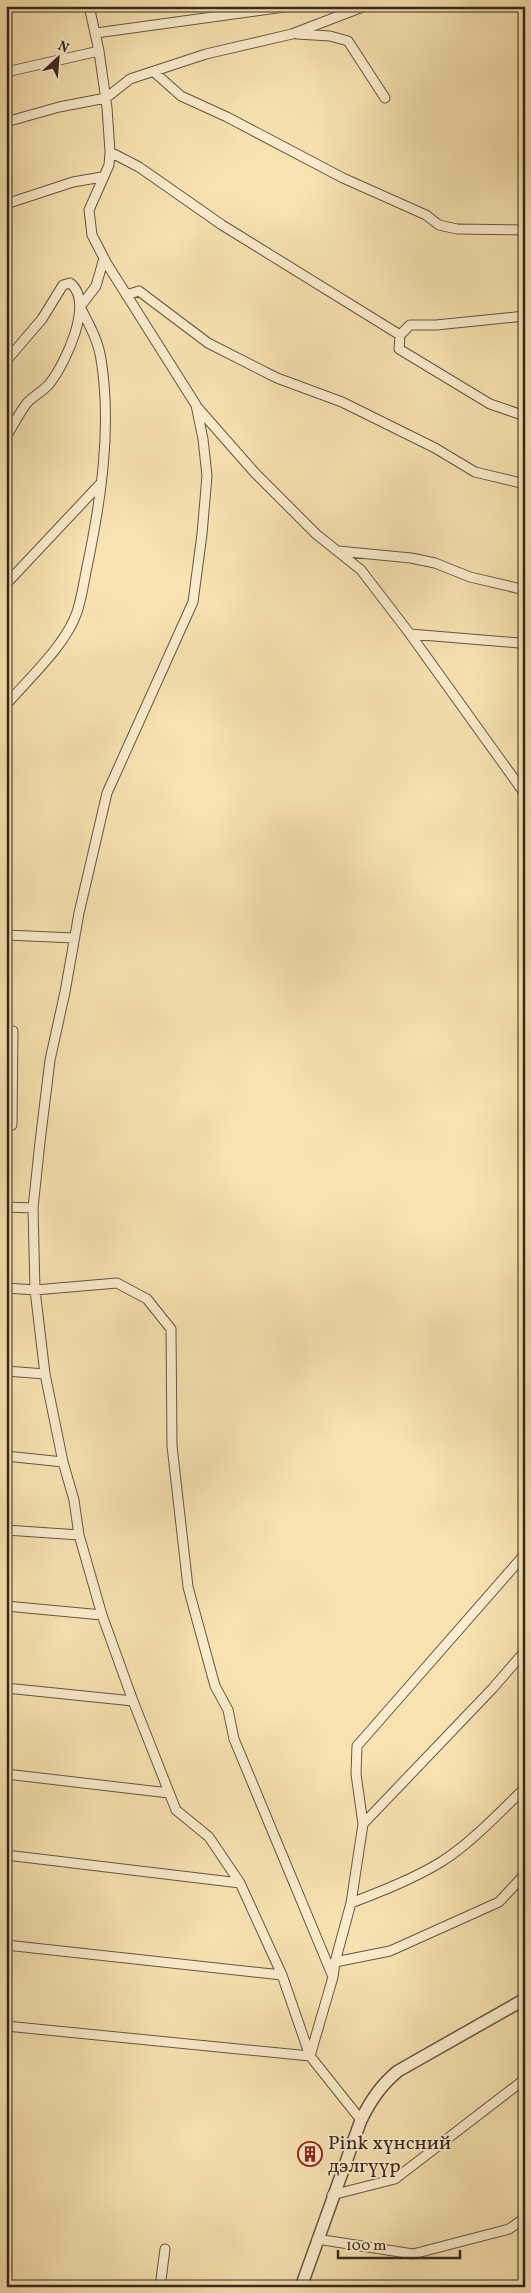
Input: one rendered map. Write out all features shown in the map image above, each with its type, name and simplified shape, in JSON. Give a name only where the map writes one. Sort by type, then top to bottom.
[{"type":"street","points":[[88,6],[99,51],[106,98],[110,152],[109,164],[89,210],[92,235],[104,258],[196,404],[255,473],[316,534],[361,570],[410,634],[525,794]]},
{"type":"street","points":[[96,33],[292,6]]},
{"type":"street","points":[[6,122],[59,107],[106,98],[130,79],[206,54],[292,34],[365,6]]},
{"type":"street","points":[[292,34],[330,36],[348,41],[385,98]]},
{"type":"street","points":[[6,72],[99,51]]},
{"type":"street","points":[[154,72],[181,96],[227,117],[343,178],[426,215],[439,225],[457,229],[525,230]]},
{"type":"street","points":[[110,152],[139,167],[222,225],[400,335]]},
{"type":"street","points":[[6,204],[73,182],[102,177]]},
{"type":"street","points":[[6,437],[27,403],[50,384],[74,340],[80,306],[96,286],[104,258]]},
{"type":"street","points":[[6,361],[42,319],[63,285],[70,283],[75,287],[80,306],[94,332],[101,359],[104,412],[101,483],[93,539],[77,612],[58,646],[6,705]]},
{"type":"street","points":[[126,294],[139,291],[208,343],[277,378],[342,402],[435,448],[475,472],[525,484]]},
{"type":"street","points":[[525,316],[436,326],[410,325],[400,335],[399,349],[490,404],[525,416]]},
{"type":"street","points":[[196,404],[203,439],[206,476],[202,534],[193,602],[108,793],[74,938],[50,1060],[33,1208],[35,1290],[45,1374],[63,1462],[74,1500],[79,1535],[102,1615],[169,1793],[176,1810],[209,1837],[240,1883],[282,1975],[310,2056],[361,2120]]},
{"type":"street","points":[[6,584],[101,483]]},
{"type":"street","points":[[337,550],[411,558],[435,564],[470,577],[525,590]]},
{"type":"street","points":[[410,634],[519,643],[525,646]]},
{"type":"street","points":[[6,935],[74,938]]},
{"type":"street","points":[[6,1031],[13,1031],[12,1125],[6,1124]]},
{"type":"street","points":[[6,1207],[33,1208]]},
{"type":"street","points":[[6,1288],[35,1290],[117,1283],[147,1299],[171,1329],[172,1446],[188,1587],[216,1686],[228,1710],[234,1740],[333,1977]]},
{"type":"street","points":[[6,1371],[45,1374]]},
{"type":"street","points":[[6,1456],[63,1462]]},
{"type":"street","points":[[6,1530],[79,1535]]},
{"type":"street","points":[[310,2056],[333,1977],[334,1962],[351,1903],[363,1824],[356,1774],[357,1746],[525,1554]]},
{"type":"street","points":[[6,1606],[102,1615]]},
{"type":"street","points":[[363,1824],[493,1688],[525,1651]]},
{"type":"street","points":[[6,1688],[133,1701]]},
{"type":"street","points":[[6,1774],[169,1793]]},
{"type":"street","points":[[351,1903],[396,1886],[443,1861],[493,1820],[525,1788]]},
{"type":"street","points":[[6,1855],[240,1883]]},
{"type":"street","points":[[334,1962],[390,1951],[498,1902],[525,1874]]},
{"type":"street","points":[[6,1945],[282,1975]]},
{"type":"street","points":[[301,2287],[332,2195],[361,2120],[370,2102],[383,2084],[398,2071],[525,2000]]},
{"type":"street","points":[[6,2026],[310,2056]]},
{"type":"street","points":[[332,2195],[395,2178],[525,2078]]},
{"type":"street","points":[[317,2239],[413,2254],[509,2229],[525,2218]]},
{"type":"street","points":[[160,2287],[165,2249]]},
{"type":"place","name":"Pink хүнсний дэлгүүр","points":[[310,2154]]}]
